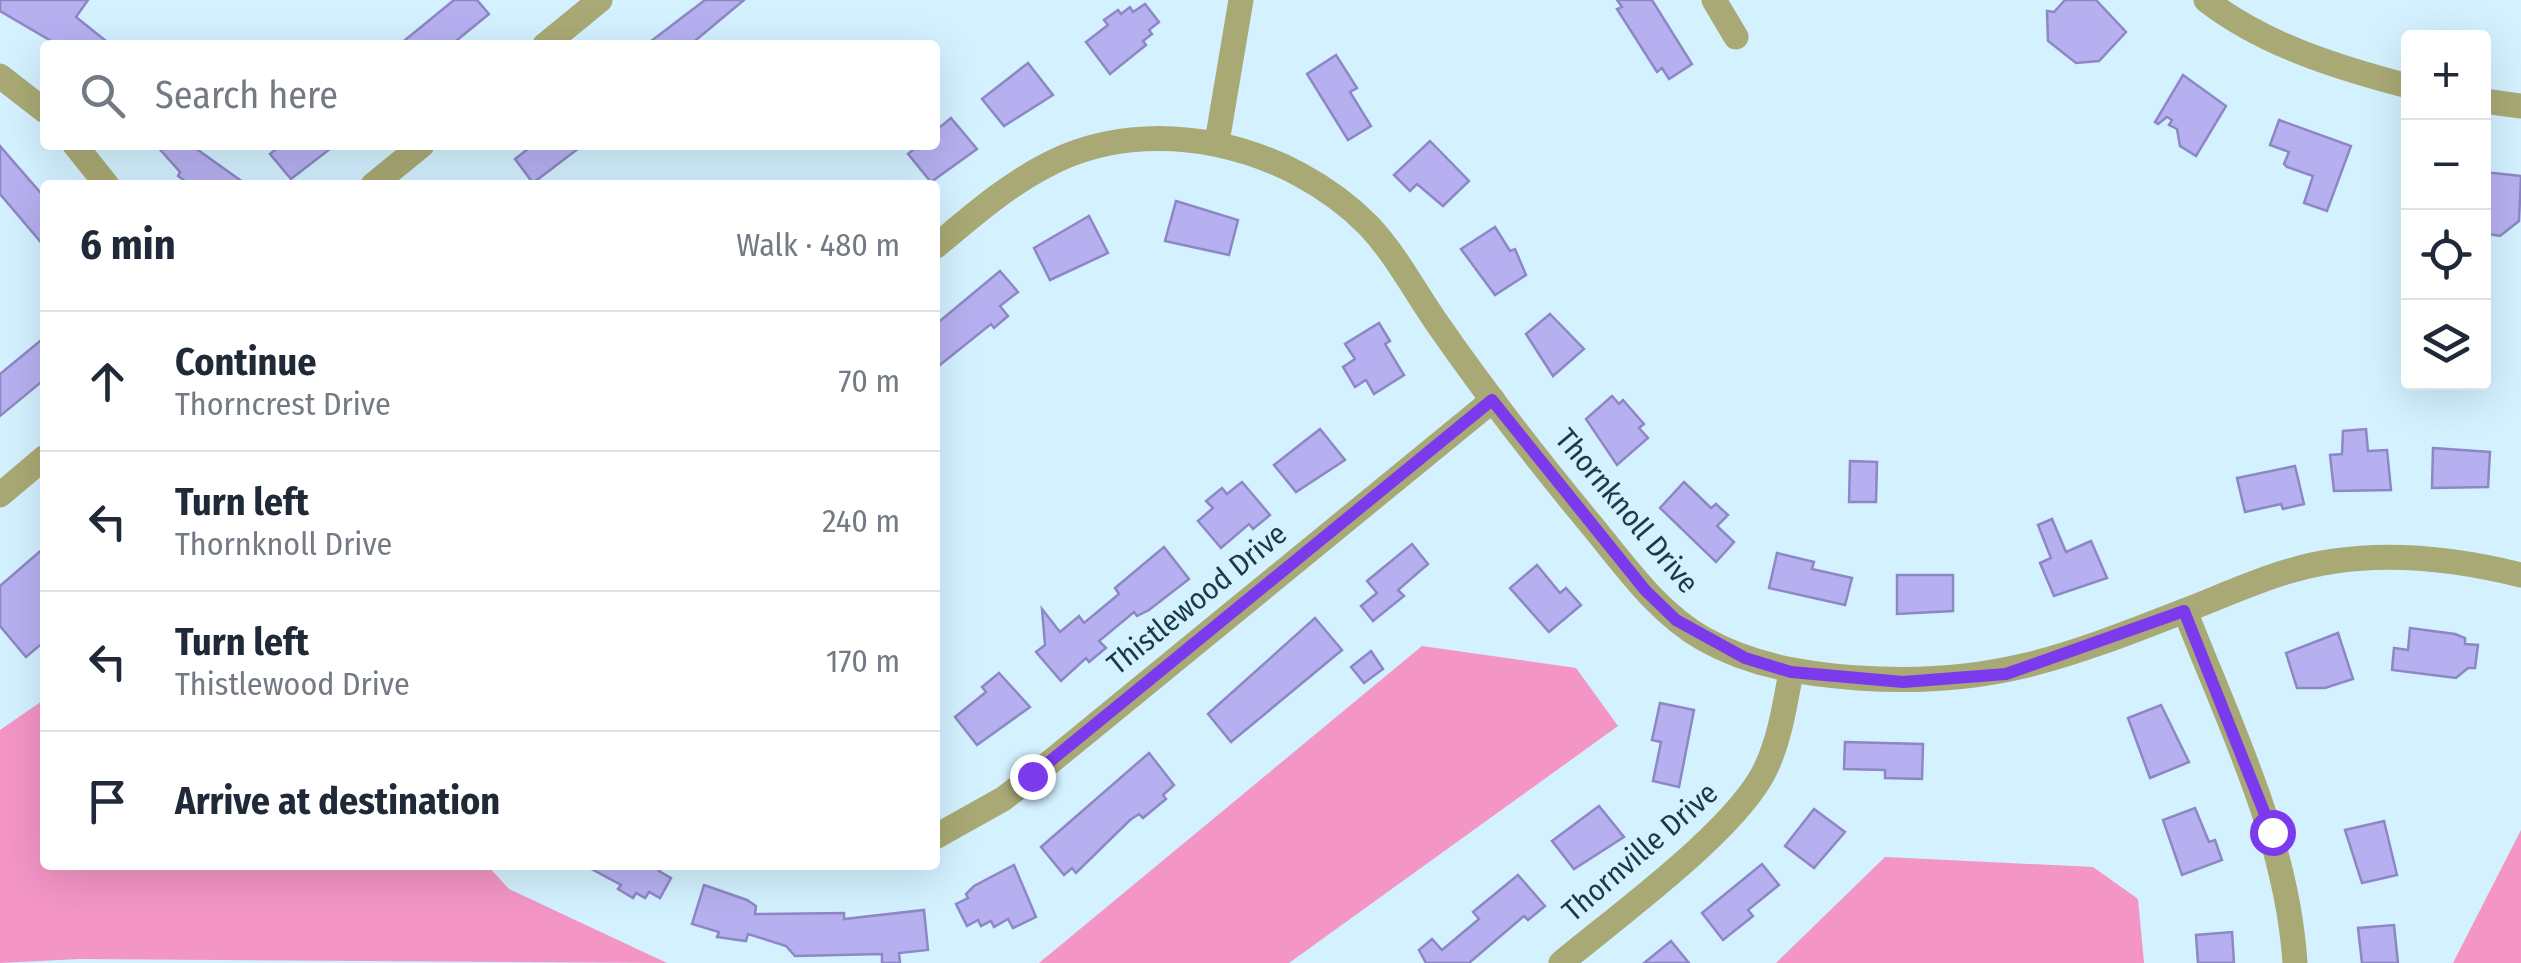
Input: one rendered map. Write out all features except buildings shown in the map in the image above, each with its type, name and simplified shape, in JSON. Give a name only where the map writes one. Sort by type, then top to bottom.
[{"type":"street","points":[[550,40],[600,0]]},
{"type":"street","points":[[1217,142],[1242,0]]},
{"type":"street","points":[[1714,0],[1736,36]]},
{"type":"street","points":[[2206,0],[2279,43],[2346,70],[2401,84]]},
{"type":"street","points":[[0,76],[40,107]]},
{"type":"street","points":[[2491,101],[2521,106]]},
{"type":"street","name":"Thornknoll Drive","points":[[940,242],[1017,183],[1082,150],[1171,139],[1217,142],[1284,168],[1354,212],[1392,254],[1492,400],[1645,590],[1676,620],[1718,646],[1791,672],[1903,682],[2006,674],[2273,576],[2333,561],[2400,556],[2521,575]]},
{"type":"street","points":[[79,150],[103,180]]},
{"type":"street","points":[[378,180],[416,150]]},
{"type":"street","name":"Thistlewood Drive","points":[[940,833],[1004,799],[1492,400]]},
{"type":"street","points":[[0,494],[40,460]]},
{"type":"street","points":[[2184,611],[2272,832],[2292,920],[2295,963]]},
{"type":"street","name":"Thornville Drive","points":[[1561,963],[1744,804],[1766,769],[1780,731],[1791,672]]},
{"type":"shaded area","points":[[1422,646],[1576,668],[1618,726],[1289,963],[1039,963]]},
{"type":"shaded area","points":[[40,702],[40,870],[492,870],[509,889],[667,963],[79,959],[0,963],[0,730]]},
{"type":"shaded area","points":[[2521,830],[2521,963],[2453,963]]},
{"type":"shaded area","points":[[1885,857],[2093,867],[2138,899],[2144,963],[1776,963]]},
{"type":"route","points":[[1032,776],[1492,400],[1645,590],[1676,620],[1704,639],[1745,658],[1791,672],[1827,676],[1903,682],[1954,680],[2006,674],[2055,660],[2184,611],[2272,832]]}]
